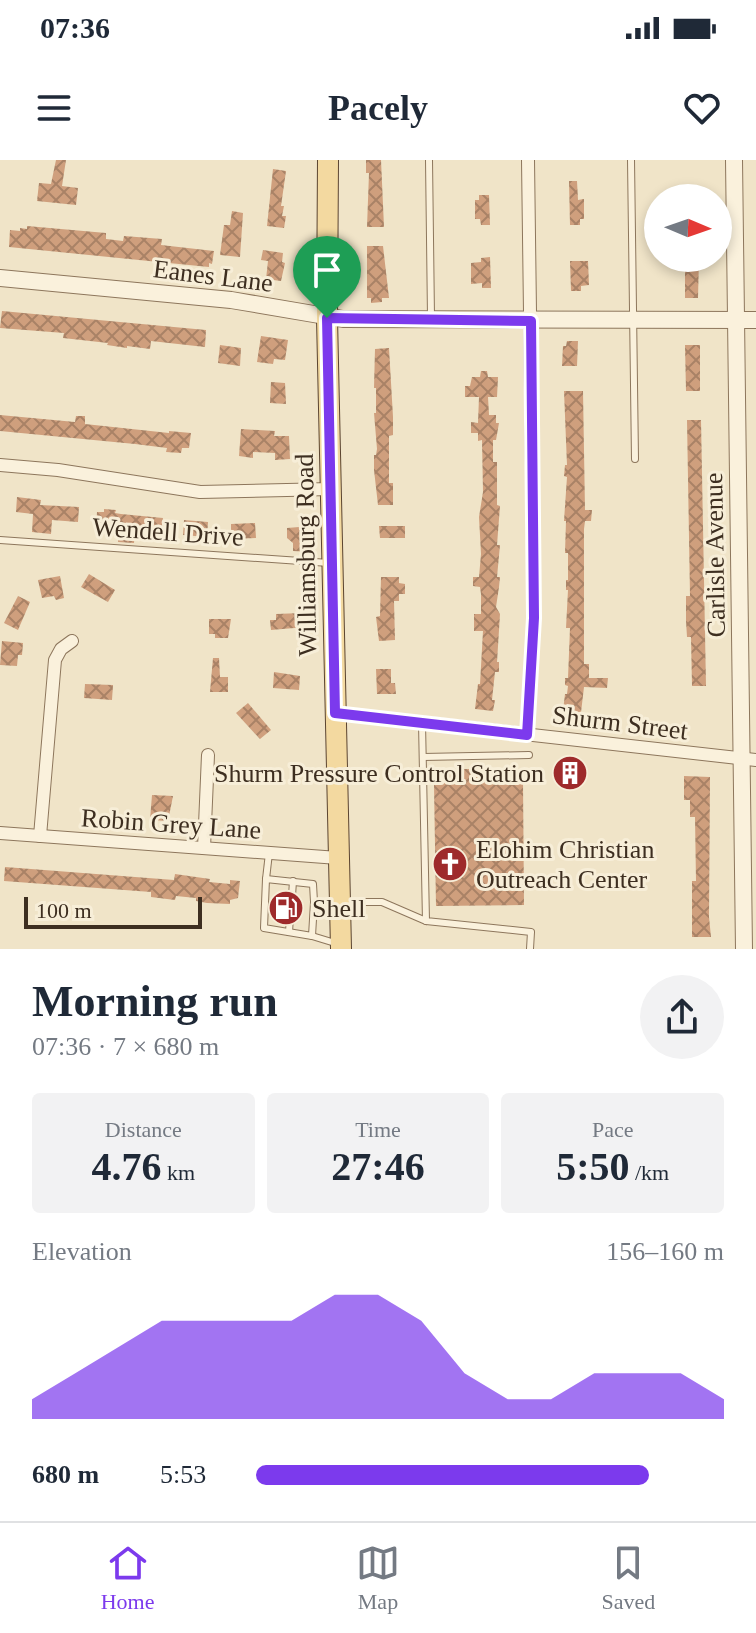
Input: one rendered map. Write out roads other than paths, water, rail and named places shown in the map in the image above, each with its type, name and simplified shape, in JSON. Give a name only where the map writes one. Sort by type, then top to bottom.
[{"type":"main road","name":"Williamsburg Road","points":[[328,160],[327,318],[340,947]]},
{"type":"street","points":[[527,735],[534,618],[528,160]]},
{"type":"street","name":"Carlisle Avenue","points":[[734,160],[735,320],[749,760],[744,949]]},
{"type":"street","name":"Eanes Lane","points":[[0,278],[231,300],[327,318],[756,320]]},
{"type":"street","points":[[0,465],[73,472],[200,492],[331,489]]},
{"type":"street","points":[[40,836],[55,660],[61,649],[72,641]]},
{"type":"street","name":"Shurm Street","points":[[335,713],[749,760]]},
{"type":"street","points":[[204,848],[208,755]]},
{"type":"street","name":"Robin Grey Lane","points":[[0,833],[338,858]]},
{"type":"lane","points":[[429,160],[431,320]]},
{"type":"lane","points":[[631,160],[635,459]]},
{"type":"lane","name":"Wendell Drive","points":[[0,540],[332,563]]},
{"type":"lane","points":[[422,723],[426,921]]},
{"type":"lane","points":[[423,757],[529,755]]},
{"type":"lane","points":[[269,853],[264,928],[312,936],[340,947]]},
{"type":"lane","points":[[266,879],[313,884],[312,936]]},
{"type":"lane","points":[[292,896],[293,881]]},
{"type":"lane","points":[[314,902],[382,902],[426,921],[531,932],[530,949]]},
{"type":"lane","points":[[289,932],[290,917]]},
{"type":"place","name":"Shurm Pressure Control Station","points":[[570,773]]},
{"type":"place","name":"Elohim Christian Outreach Center","points":[[450,864]]},
{"type":"place","name":"Shell","points":[[286,908]]}]
